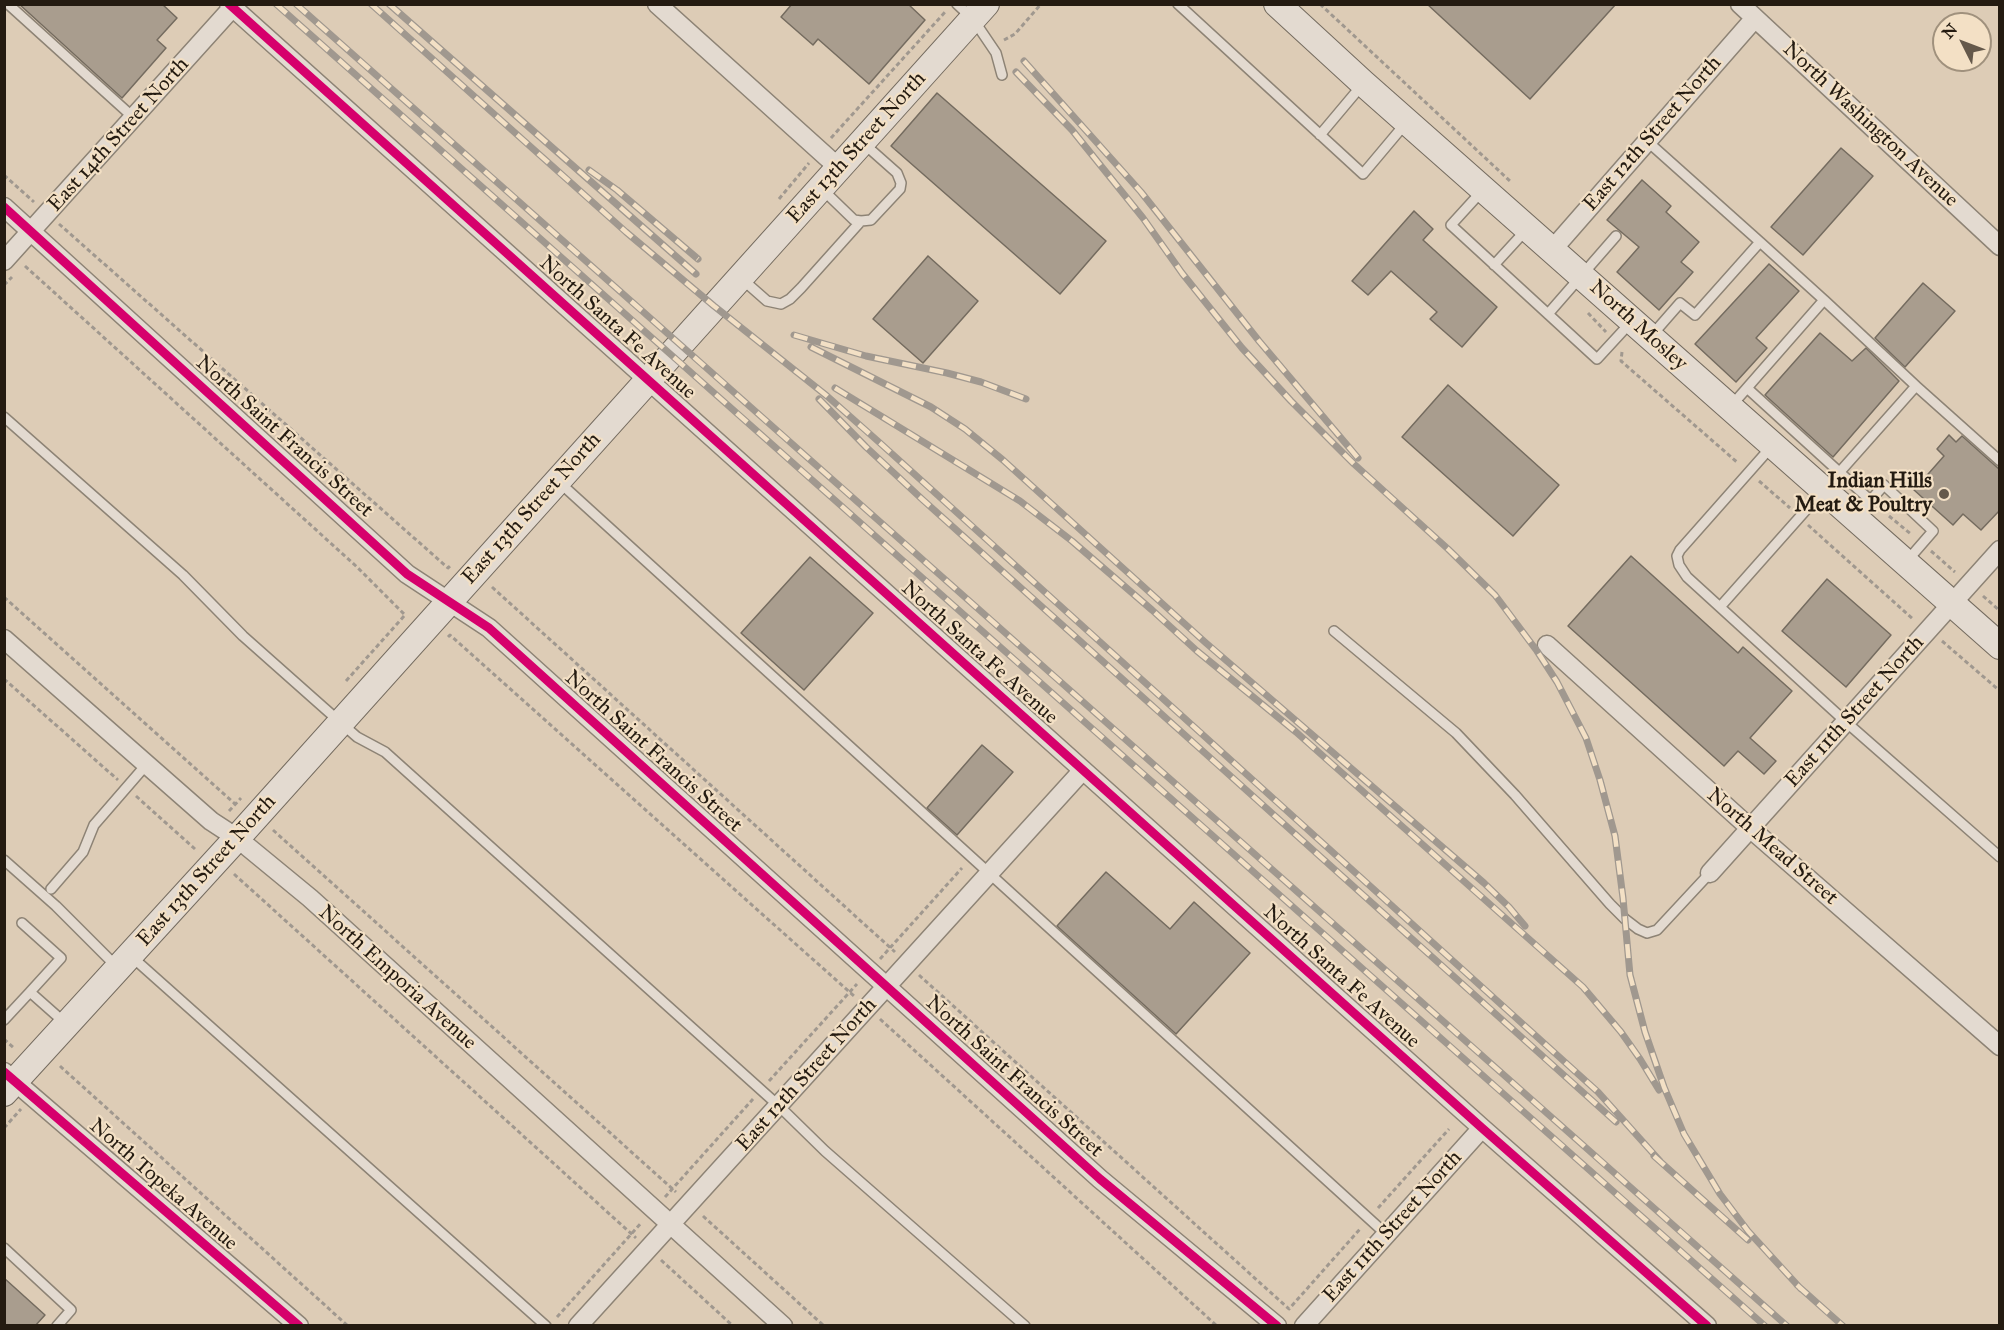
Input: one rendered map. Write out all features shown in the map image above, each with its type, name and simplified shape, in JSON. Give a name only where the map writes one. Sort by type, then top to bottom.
[{"type":"main road","name":"North Mosley","points":[[1277,4],[1363,83],[1730,407],[1770,432],[1863,509],[1906,562],[2000,645]]},
{"type":"main road","name":"East 13th Street North","points":[[8,1082],[66,1025],[124,962],[226,832],[340,723],[649,380],[862,142],[972,9]]},
{"type":"street","points":[[657,4],[839,168]]},
{"type":"street","name":"East 14th Street North","points":[[8,258],[231,6]]},
{"type":"street","name":"North Santa Fe Avenue","points":[[231,6],[381,143],[649,380],[1482,1128],[1707,1326]]},
{"type":"street","name":"East 12th Street North","points":[[1552,250],[1647,141],[1746,8]]},
{"type":"street","name":"North Washington Avenue","points":[[1746,8],[2000,246]]},
{"type":"street","name":"North Saint Francis Street","points":[[4,207],[407,574],[489,628],[1100,1179],[1277,1326]]},
{"type":"street","name":"East 11th Street North","points":[[1710,873],[2000,550]]},
{"type":"street","name":"North Emporia Avenue","points":[[4,639],[146,765],[310,898],[783,1326]]},
{"type":"street","name":"North Mead Street","points":[[1547,645],[1751,829],[2000,1046]]},
{"type":"street","name":"East 12th Street North","points":[[578,1326],[1083,770]]},
{"type":"street","name":"North Topeka Avenue","points":[[8,1082],[299,1326]]},
{"type":"street","name":"East 11th Street North","points":[[1304,1326],[1482,1128]]},
{"type":"lane","points":[[8,4],[134,118]]},
{"type":"lane","points":[[1178,4],[1363,174],[1407,122]]},
{"type":"lane","points":[[972,9],[996,52],[1002,75]]},
{"type":"lane","points":[[1320,135],[1363,83]]},
{"type":"lane","points":[[1647,141],[2000,461]]},
{"type":"lane","points":[[821,188],[854,220],[861,221],[871,220],[900,189],[901,183],[897,173],[862,142]]},
{"type":"lane","points":[[1483,189],[1451,225],[1597,359],[1680,303],[1695,315],[1760,242]]},
{"type":"lane","points":[[740,277],[767,301],[781,304],[801,288],[861,221]]},
{"type":"lane","points":[[1494,265],[1527,228]]},
{"type":"lane","points":[[1548,314],[1616,236]]},
{"type":"lane","points":[[1730,407],[1824,300]]},
{"type":"lane","points":[[1720,607],[1916,386]]},
{"type":"lane","points":[[1747,388],[1770,432],[1680,550],[1677,556],[1679,565],[1688,577],[1846,722],[2000,857]]},
{"type":"lane","points":[[4,417],[183,575],[243,636],[340,723],[357,737],[385,752],[779,1106],[825,1151],[1025,1326]]},
{"type":"lane","points":[[557,481],[1387,1235]]},
{"type":"lane","points":[[1863,509],[1884,485],[1934,531],[1906,562]]},
{"type":"lane","points":[[1335,631],[1456,733],[1515,795],[1610,904],[1638,929],[1647,933],[1657,930],[1710,873]]},
{"type":"lane","points":[[51,888],[83,852],[94,825],[146,765]]},
{"type":"lane","points":[[4,860],[546,1326]]},
{"type":"lane","points":[[4,1020],[61,958],[22,923]]},
{"type":"lane","points":[[30,992],[66,1025]]},
{"type":"lane","points":[[4,1248],[71,1310],[57,1326]]},
{"type":"path","points":[[775,204],[819,151],[952,4]]},
{"type":"path","points":[[4,175],[448,568],[456,559]]},
{"type":"path","points":[[8,258],[357,567],[405,615],[345,682]]},
{"type":"path","points":[[492,587],[1289,1309],[1449,1129]]},
{"type":"path","points":[[4,597],[235,804]]},
{"type":"path","points":[[450,635],[868,1008],[1217,1326]]},
{"type":"path","points":[[4,679],[195,849],[188,857]]},
{"type":"path","points":[[226,832],[235,804],[242,796]]},
{"type":"path","points":[[273,830],[824,1326]]},
{"type":"path","points":[[234,874],[733,1326]]},
{"type":"path","points":[[4,1039],[14,1048]]},
{"type":"path","points":[[9,1053],[20,1042]]},
{"type":"path","points":[[60,1066],[348,1326]]},
{"type":"building","points":[[19,4],[162,4],[177,18],[157,40],[166,48],[122,98]]},
{"type":"building","points":[[792,4],[908,4],[925,20],[869,84],[818,39],[813,45],[781,17]]},
{"type":"building","points":[[1427,4],[1616,4],[1530,99]]},
{"type":"building","points":[[937,93],[1106,241],[1060,294],[891,146]]},
{"type":"building","points":[[1841,148],[1873,176],[1803,255],[1771,227]]},
{"type":"building","points":[[1642,180],[1671,206],[1666,212],[1699,242],[1681,262],[1693,272],[1659,310],[1617,272],[1639,247],[1607,220]]},
{"type":"building","points":[[1414,211],[1433,229],[1423,240],[1497,307],[1462,347],[1430,319],[1437,312],[1391,271],[1368,295],[1352,281]]},
{"type":"building","points":[[928,256],[978,301],[923,363],[873,319]]},
{"type":"building","points":[[1769,264],[1799,291],[1756,338],[1767,348],[1736,382],[1695,344]]},
{"type":"building","points":[[1923,283],[1955,311],[1905,367],[1875,338]]},
{"type":"building","points":[[1820,333],[1852,361],[1866,348],[1899,381],[1833,457],[1765,395]]},
{"type":"building","points":[[1448,385],[1559,485],[1513,536],[1402,437]]},
{"type":"building","points":[[1949,435],[1956,442],[1962,436],[2000,470],[2000,510],[1981,530],[1963,514],[1953,525],[1914,490],[1944,456],[1937,449]]},
{"type":"building","points":[[1631,556],[1738,653],[1743,647],[1792,691],[1750,738],[1776,761],[1764,774],[1738,751],[1724,766],[1568,626]]},
{"type":"building","points":[[810,557],[873,613],[804,690],[741,633]]},
{"type":"building","points":[[1827,579],[1891,635],[1846,687],[1782,631]]},
{"type":"building","points":[[982,745],[1013,772],[957,835],[927,808]]},
{"type":"building","points":[[1106,872],[1170,929],[1194,902],[1250,953],[1176,1034],[1057,926]]},
{"type":"building","points":[[4,1278],[45,1315],[35,1326],[4,1326]]},
{"type":"railway","points":[[276,4],[1765,1326]]},
{"type":"railway","points":[[296,4],[1787,1326]]},
{"type":"railway","points":[[371,4],[626,232],[827,396],[880,443],[1598,1092],[1660,1161]]},
{"type":"railway","points":[[389,4],[696,274]]},
{"type":"railway","points":[[1024,61],[1141,192],[1259,341],[1358,458]]},
{"type":"railway","points":[[1016,72],[1072,130],[1143,218],[1182,273],[1242,348],[1354,464],[1495,595],[1557,682],[1586,738],[1615,836],[1630,975],[1645,1032],[1664,1087],[1684,1134],[1720,1194],[1748,1231],[1801,1289]]},
{"type":"railway","points":[[589,170],[617,190],[698,259]]},
{"type":"railway","points":[[794,335],[866,356],[981,382],[1026,399]]},
{"type":"railway","points":[[811,347],[931,407],[965,429],[1003,460],[1206,643],[1484,883],[1525,926]]},
{"type":"railway","points":[[835,388],[1020,501],[1072,541],[1197,651],[1296,732],[1583,987],[1621,1032],[1659,1090]]},
{"type":"railway","points":[[819,399],[923,500],[1616,1122]]},
{"type":"railway","points":[[1654,1156],[1748,1240]]},
{"type":"railway","points":[[1797,1285],[1843,1326]]},
{"type":"cycle path","points":[[229,4],[1482,1128],[1707,1326]]},
{"type":"cycle path","points":[[4,207],[407,574],[489,628],[1100,1179],[1277,1326]]},
{"type":"cycle path","points":[[4,1072],[299,1326]]},
{"type":"place","name":"Indian Hills Meat & Poultry","points":[[1944,494]]}]
